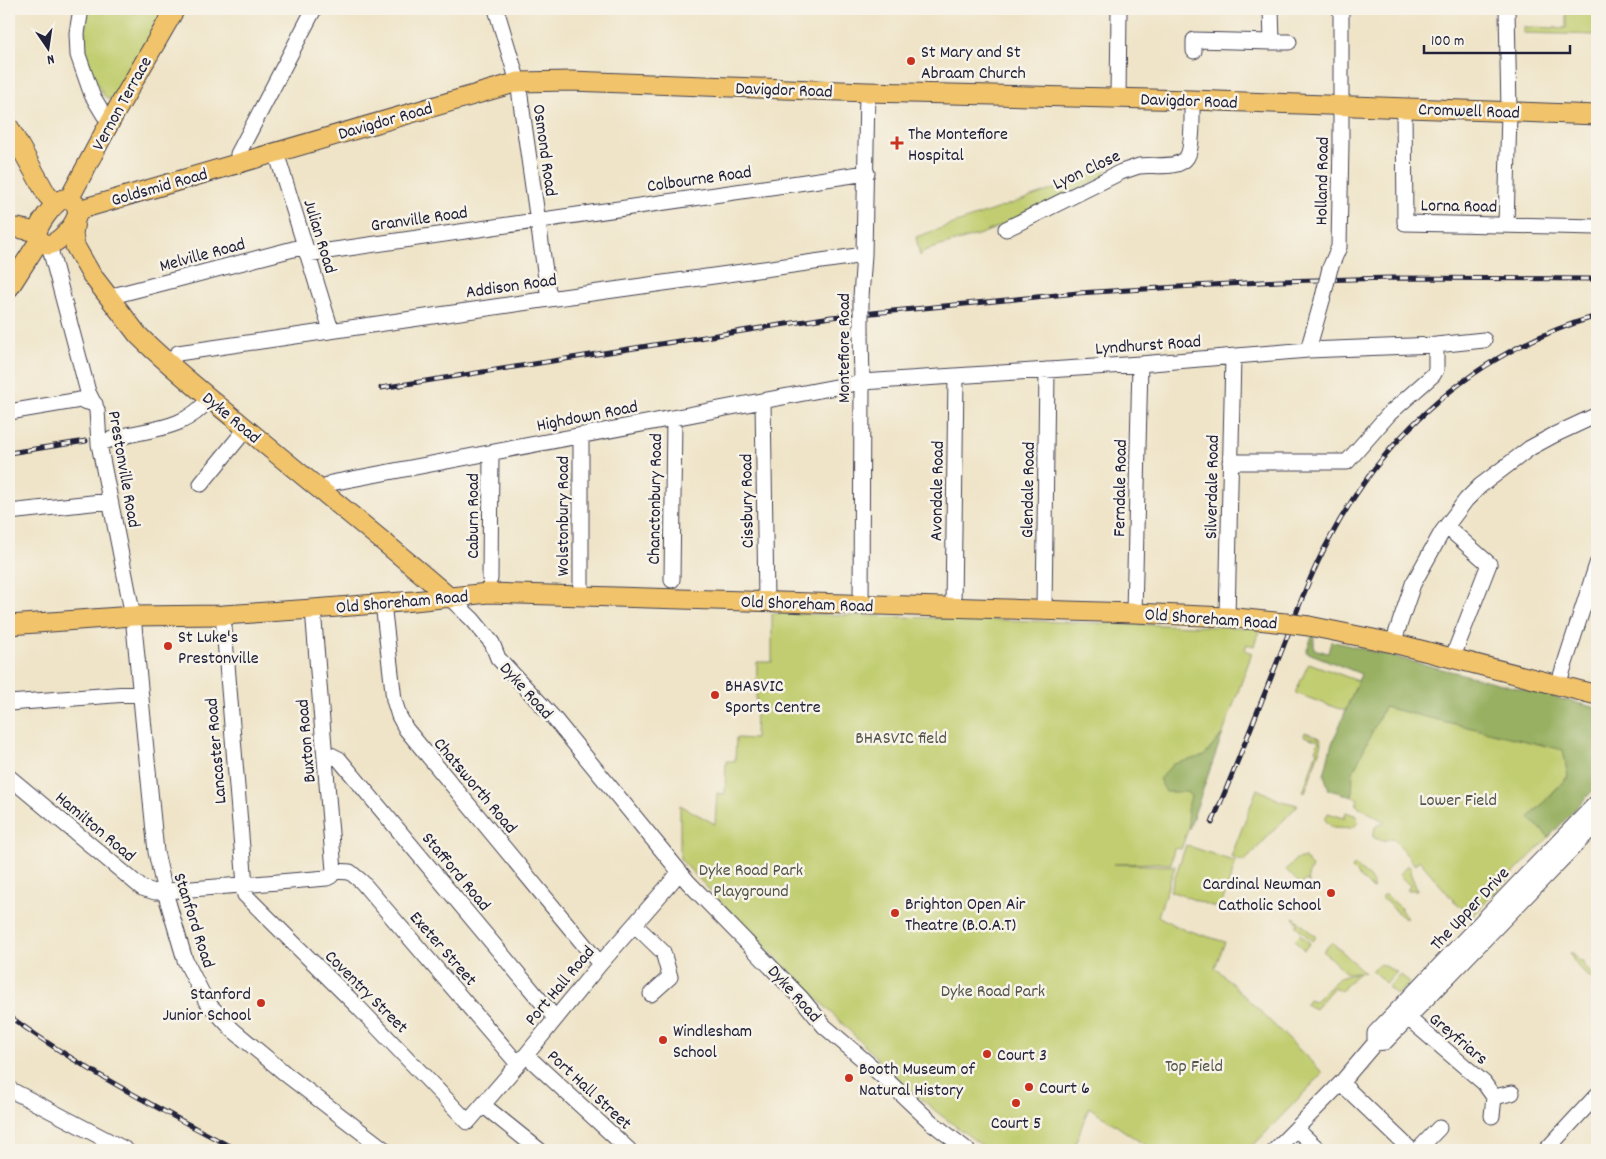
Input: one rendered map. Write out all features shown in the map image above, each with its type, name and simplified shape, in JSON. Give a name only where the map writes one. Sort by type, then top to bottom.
[{"type":"main road","name":"Vernon Terrace","points":[[69,208],[111,120],[175,9]]},
{"type":"main road","name":"Davigdor Road","points":[[240,162],[518,82],[571,81],[867,92],[1340,105]]},
{"type":"main road","name":"Cromwell Road","points":[[1340,105],[1597,115]]},
{"type":"main road","points":[[9,127],[47,195],[69,208],[51,241],[9,288]]},
{"type":"main road","name":"Goldsmid Road","points":[[69,208],[240,162]]},
{"type":"main road","name":"Dyke Road","points":[[51,241],[73,234],[69,208]]},
{"type":"main road","points":[[9,230],[18,228],[51,241]]},
{"type":"main road","name":"Dyke Road","points":[[51,241],[91,274],[138,335],[168,364],[414,566],[450,598]]},
{"type":"main road","name":"Old Shoreham Road","points":[[9,625],[133,616],[223,615],[450,598],[485,586],[581,596],[1226,617],[1310,626],[1393,643],[1597,695]]},
{"type":"street","points":[[81,9],[77,42],[82,68],[92,95],[104,115],[111,120]]},
{"type":"street","points":[[240,162],[238,154],[314,9]]},
{"type":"street","name":"Osmond Road","points":[[496,9],[518,82],[549,299]]},
{"type":"street","points":[[1118,98],[1119,9]]},
{"type":"street","points":[[1272,9],[1272,42]]},
{"type":"street","name":"Holland Road","points":[[1308,350],[1330,268],[1339,247],[1341,9]]},
{"type":"street","points":[[1506,225],[1509,112],[1507,9]]},
{"type":"street","points":[[1194,51],[1194,40],[1288,42]]},
{"type":"street","name":"Montefiore Road","points":[[861,604],[861,297],[867,173],[867,92]]},
{"type":"street","name":"Lyon Close","points":[[1006,229],[1121,172],[1140,166],[1174,165],[1182,162],[1187,157],[1190,142],[1192,100]]},
{"type":"street","name":"Lorna Road","points":[[1404,108],[1405,223],[1597,227]]},
{"type":"street","name":"Julian Road","points":[[276,152],[331,330]]},
{"type":"street","name":"Colbourne Road","points":[[537,220],[867,173]]},
{"type":"street","name":"Granville Road","points":[[306,250],[537,220]]},
{"type":"street","name":"Prestonville Road","points":[[51,241],[88,392],[97,410],[99,444],[133,616]]},
{"type":"street","name":"Melville Road","points":[[110,299],[120,294],[306,250]]},
{"type":"street","name":"Addison Road","points":[[168,364],[178,354],[331,330],[864,255]]},
{"type":"street","name":"Lyndhurst Road","points":[[862,382],[1140,364],[1308,350],[1436,345],[1484,340]]},
{"type":"street","points":[[1230,462],[1347,462],[1389,414],[1434,375],[1436,370],[1436,345]]},
{"type":"street","name":"Silverdale Road","points":[[1226,617],[1233,357]]},
{"type":"street","name":"Ferndale Road","points":[[1134,613],[1140,364]]},
{"type":"street","name":"Glendale Road","points":[[1044,611],[1047,370]]},
{"type":"street","name":"Avondale Road","points":[[953,607],[956,376]]},
{"type":"street","name":"Highdown Road","points":[[323,492],[331,483],[862,382]]},
{"type":"street","points":[[99,444],[111,439],[179,423],[199,411],[210,398]]},
{"type":"street","points":[[9,412],[80,400],[95,404]]},
{"type":"street","name":"Cissbury Road","points":[[763,401],[766,601]]},
{"type":"street","points":[[1393,643],[1413,584],[1442,532],[1466,500],[1480,486],[1530,448],[1561,431],[1597,415]]},
{"type":"street","name":"Chanctonbury Road","points":[[672,580],[674,418]]},
{"type":"street","points":[[200,484],[246,429]]},
{"type":"street","name":"Wolstonbury Road","points":[[580,436],[581,596]]},
{"type":"street","name":"Caburn Road","points":[[473,620],[472,609],[485,586],[491,452]]},
{"type":"street","points":[[9,512],[110,501]]},
{"type":"street","points":[[1447,526],[1489,564],[1452,659]]},
{"type":"street","points":[[1558,685],[1597,564]]},
{"type":"street","name":"Dyke Road","points":[[450,598],[473,620],[492,643],[498,658],[552,716],[680,872],[802,998],[824,1026],[878,1072],[931,1122],[967,1150]]},
{"type":"street","name":"Chatsworth Road","points":[[383,603],[394,700],[406,729],[600,964]]},
{"type":"street","name":"Buxton Road","points":[[313,609],[334,871]]},
{"type":"street","name":"Lancaster Road","points":[[223,615],[243,885]]},
{"type":"street","name":"Stanford Road","points":[[133,616],[156,852],[164,892],[185,960],[206,1001],[233,1030],[384,1150]]},
{"type":"street","points":[[9,703],[140,694]]},
{"type":"street","name":"Stafford Road","points":[[325,756],[331,755],[338,759],[555,1018]]},
{"type":"street","name":"Hamilton Road","points":[[9,777],[142,888],[154,892],[328,878],[334,871]]},
{"type":"street","name":"The Upper Drive","points":[[1275,1150],[1341,1082],[1375,1043],[1385,1042],[1403,1014],[1597,802]]},
{"type":"street","name":"The Upper Drive","points":[[1403,1014],[1597,823]]},
{"type":"street","name":"Exeter Street","points":[[334,871],[350,872],[362,882],[522,1059]]},
{"type":"street","name":"Port Hall Road","points":[[468,1122],[600,964],[680,872]]},
{"type":"street","name":"Coventry Street","points":[[243,885],[245,895],[468,1122]]},
{"type":"street","points":[[634,925],[663,952],[670,977],[651,994]]},
{"type":"street","name":"Greyfriars","points":[[1403,1014],[1484,1083],[1494,1097]]},
{"type":"street","name":"Port Hall Street","points":[[522,1059],[629,1150]]},
{"type":"street","points":[[1341,1082],[1410,1150]]},
{"type":"street","points":[[9,1089],[126,1150]]},
{"type":"street","points":[[1492,1116],[1494,1097],[1512,1093]]},
{"type":"street","points":[[1546,1150],[1597,1095]]},
{"type":"street","points":[[483,1105],[539,1150]]},
{"type":"street","points":[[1418,1150],[1439,1128]]},
{"type":"street","points":[[1296,1129],[1319,1150]]},
{"type":"green space","points":[[87,9],[170,9],[112,99],[108,99],[103,94],[89,64],[85,38]]},
{"type":"green space","points":[[1566,9],[1597,9],[1597,35],[1523,33],[1523,27],[1566,28]]},
{"type":"green space","points":[[1105,168],[1107,174],[1027,215],[981,234],[924,251],[920,256],[916,237],[1054,189]]},
{"type":"green space","points":[[772,613],[1260,628],[1254,646],[1247,644],[1245,650],[1252,653],[1181,849],[1174,848],[1171,864],[1113,864],[1175,866],[1158,916],[1177,927],[1225,942],[1215,967],[1323,1073],[1249,1150],[1152,1150],[1089,1107],[1073,1150],[988,1150],[938,1113],[902,1083],[741,923],[680,859],[680,805],[715,824],[717,793],[725,794],[726,761],[735,761],[736,738],[755,739],[757,662],[772,662]]},
{"type":"green space","points":[[1312,636],[1314,636],[1314,649],[1328,653],[1331,641],[1597,708],[1597,786],[1549,837],[1529,818],[1568,777],[1563,750],[1384,707],[1353,772],[1352,796],[1329,790],[1324,775],[1331,746],[1361,674],[1306,652]]},
{"type":"green space","points":[[1309,663],[1358,681],[1345,711],[1295,693]]},
{"type":"green space","name":"Lower Field","points":[[1384,707],[1563,749],[1568,776],[1529,818],[1549,837],[1472,916],[1453,900],[1419,860],[1415,865],[1393,838],[1382,841],[1373,837],[1375,827],[1385,822],[1356,805],[1358,799],[1352,796],[1352,772]]},
{"type":"green space","points":[[1305,732],[1320,738],[1322,743],[1305,792],[1303,792],[1319,741],[1304,736]]},
{"type":"green space","points":[[1223,733],[1189,829],[1187,810],[1191,796],[1186,792],[1166,792],[1159,779],[1173,764],[1204,756]]},
{"type":"green space","points":[[1257,789],[1281,801],[1298,805],[1244,862],[1231,857]]},
{"type":"green space","points":[[1346,812],[1357,816],[1358,823],[1353,828],[1332,827],[1325,820],[1328,813],[1344,818]]},
{"type":"green space","points":[[1186,845],[1236,862],[1220,909],[1170,891]]},
{"type":"green space","points":[[1305,858],[1312,867],[1308,876],[1309,883],[1306,880],[1301,885],[1286,870],[1296,859]]},
{"type":"green space","points":[[1355,865],[1365,873],[1372,883],[1373,890],[1352,869]]},
{"type":"green space","points":[[1407,865],[1412,869],[1410,872],[1417,890],[1407,890],[1410,886],[1399,875]]},
{"type":"green space","points":[[1385,894],[1401,908],[1407,917],[1405,919],[1381,897]]},
{"type":"green space","points":[[1294,917],[1316,937],[1312,941],[1296,926],[1298,923]]},
{"type":"green space","points":[[1300,934],[1310,943],[1304,950],[1294,940]]},
{"type":"green space","points":[[1332,942],[1365,973],[1359,972],[1341,991],[1334,987],[1315,1009],[1305,1004],[1309,999],[1315,1001],[1339,978],[1358,972],[1346,973],[1323,951]]},
{"type":"green space","points":[[1570,953],[1573,953],[1578,960],[1583,962],[1584,966],[1594,976],[1593,979],[1579,968]]},
{"type":"green space","points":[[1380,964],[1397,972],[1386,984],[1372,970]]},
{"type":"green space","points":[[1400,975],[1410,983],[1397,995],[1388,987]]},
{"type":"railway","points":[[381,388],[831,317],[1078,293],[1279,281],[1391,278],[1597,279]]},
{"type":"railway","points":[[1212,823],[1314,570],[1352,500],[1378,464],[1407,430],[1440,400],[1475,373],[1513,350],[1554,331],[1597,316]]},
{"type":"railway","points":[[9,453],[86,441]]},
{"type":"railway","points":[[9,1016],[92,1070],[237,1150]]},
{"type":"place","name":"St Mary and St Abraam Church","points":[[911,61]]},
{"type":"place","name":"The Montefiore Hospital","points":[[897,143]]},
{"type":"place","name":"St Luke's Prestonville","points":[[168,646]]},
{"type":"place","name":"BHASVIC Sports Centre","points":[[715,695]]},
{"type":"place","name":"Cardinal Newman Catholic School","points":[[1331,893]]},
{"type":"place","name":"Brighton Open Air Theatre (B.O.A.T)","points":[[895,913]]},
{"type":"place","name":"Stanford Junior School","points":[[261,1003]]},
{"type":"place","name":"Windlesham School","points":[[663,1040]]},
{"type":"place","name":"Court 3","points":[[987,1054]]},
{"type":"place","name":"Booth Museum of Natural History","points":[[849,1078]]},
{"type":"place","name":"Court 6","points":[[1029,1087]]},
{"type":"place","name":"Court 5","points":[[1016,1103]]},
{"type":"park label","name":"BHASVIC field","points":[[901,737]]},
{"type":"park label","name":"Dyke Road Park Playground","points":[[751,880]]},
{"type":"park label","name":"Dyke Road Park","points":[[993,990]]},
{"type":"park label","name":"Top Field","points":[[1194,1065]]}]
